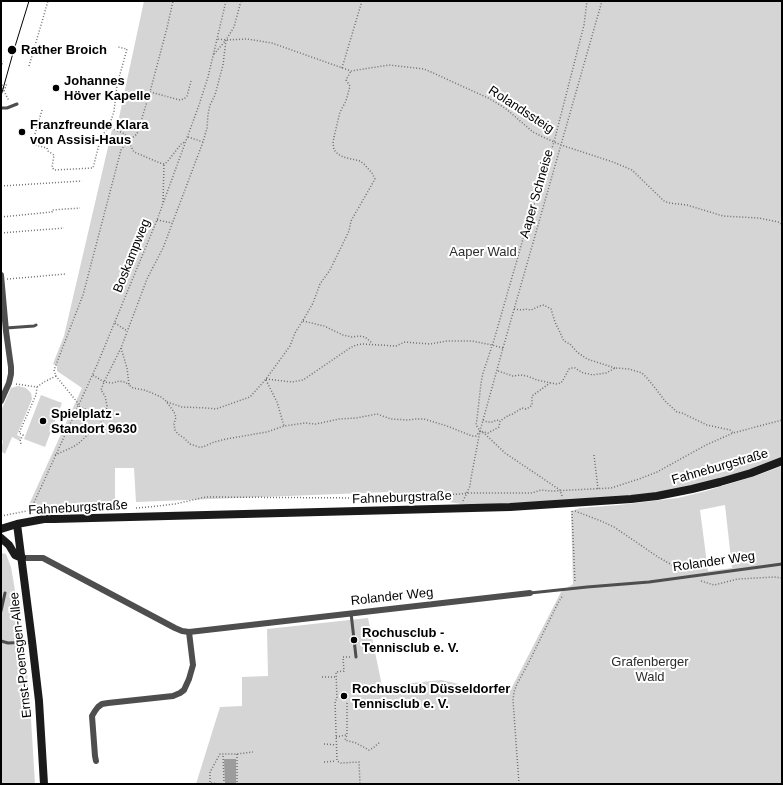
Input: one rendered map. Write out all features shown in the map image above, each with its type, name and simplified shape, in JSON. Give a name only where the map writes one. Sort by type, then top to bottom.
[{"type":"street","points":[[1,275],[11,367],[9,383],[1,401]]},
{"type":"street","name":"Fahneburgstraße","points":[[1,529],[17,524],[44,519],[510,507],[631,499],[657,496],[720,482],[751,473],[782,461]]},
{"type":"street","name":"Ernst-Poensgen-Allee","points":[[17,524],[32,641],[41,728],[44,784]]},
{"type":"street","points":[[1,538],[9,545],[15,555],[22,558]]},
{"type":"street","name":"Rolander Weg","points":[[22,558],[43,558],[175,628],[189,632],[530,594]]},
{"type":"street","points":[[96,761],[92,716],[94,711],[98,707],[108,703],[173,696],[184,690],[192,665],[189,632]]},
{"type":"lane","points":[[1,108],[11,107],[17,104]]},
{"type":"lane","points":[[6,328],[36,325]]},
{"type":"lane","name":"Rolander Weg","points":[[530,594],[649,582],[782,564]]},
{"type":"lane","points":[[1,611],[5,593]]},
{"type":"lane","points":[[351,613],[356,657]]},
{"type":"lane","points":[[1,641],[8,643],[32,641]]},
{"type":"path","points":[[29,66],[48,1]]},
{"type":"path","points":[[105,417],[78,406],[77,402],[54,373],[54,370],[83,295],[121,150],[128,141],[137,134],[150,92],[173,1]]},
{"type":"path","name":"Boskampweg","points":[[32,510],[32,506],[92,375],[157,220],[199,105],[218,39],[226,1]]},
{"type":"path","points":[[213,55],[226,40],[234,27],[241,1]]},
{"type":"path","points":[[342,68],[362,1]]},
{"type":"path","points":[[560,490],[505,452],[480,431],[476,425],[480,384],[523,239],[554,142],[584,25],[587,1]]},
{"type":"path","name":"Aaper Schneise","points":[[462,508],[463,501],[470,486],[483,420],[602,1]]},
{"type":"path","name":"Rolandssteig","points":[[218,39],[247,39],[272,43],[351,71],[389,65],[431,72],[488,98],[505,108],[533,132],[561,145],[628,168],[638,175],[664,201],[687,205],[723,216],[759,218],[782,224]]},
{"type":"path","points":[[55,455],[73,447],[99,425],[105,417],[107,406],[105,396],[101,390],[121,348],[147,279],[163,248],[203,142],[207,128],[210,105],[215,95],[223,65],[226,40]]},
{"type":"path","points":[[42,110],[32,144],[46,148],[54,155],[52,167],[54,170],[93,168],[101,137],[109,127],[114,111],[117,85],[127,49],[118,47]]},
{"type":"path","points":[[1,67],[3,61]]},
{"type":"path","points":[[166,401],[182,407],[216,409],[250,397],[266,379],[290,346],[295,333],[313,303],[320,284],[330,270],[349,232],[351,221],[375,179],[372,173],[360,160],[344,157],[334,150],[333,143],[340,112],[346,101],[350,86],[346,80],[351,71]]},
{"type":"path","points":[[150,92],[180,100],[184,99],[187,96],[191,81]]},
{"type":"path","points":[[1,82],[11,107]]},
{"type":"path","points":[[4,91],[7,83]]},
{"type":"path","points":[[109,127],[125,134],[134,152],[164,164]]},
{"type":"path","points":[[188,137],[203,142]]},
{"type":"path","points":[[163,204],[164,164],[182,143],[186,142]]},
{"type":"path","points":[[1,186],[82,181]]},
{"type":"path","points":[[1,216],[80,208]]},
{"type":"path","points":[[157,220],[172,223]]},
{"type":"path","points":[[1,233],[64,228]]},
{"type":"path","points":[[1,279],[66,274]]},
{"type":"path","points":[[514,309],[531,310],[540,306],[551,309],[564,341],[570,344],[577,352],[587,359],[615,368],[629,369],[642,373],[665,401],[677,412],[707,424],[730,430],[733,433]]},
{"type":"path","points":[[303,320],[324,326],[343,335],[365,337],[373,344]]},
{"type":"path","points":[[114,323],[127,331]]},
{"type":"path","points":[[266,379],[292,382],[303,380],[356,345],[362,344],[396,346],[405,342],[430,344],[447,341],[472,342],[503,348]]},
{"type":"path","points":[[121,348],[127,368],[129,385]]},
{"type":"path","points":[[497,371],[513,376],[527,376],[556,384],[561,383],[568,369],[575,368],[583,373],[592,375],[606,373],[615,368]]},
{"type":"path","points":[[92,375],[104,382],[126,382],[133,388],[144,390],[161,397],[174,412],[176,417],[174,424],[175,430],[178,434],[190,444],[199,447],[226,439],[268,432],[284,426],[305,423],[316,424],[339,419],[377,414],[397,419],[424,419],[472,436],[476,436],[480,431]]},
{"type":"path","points":[[9,383],[37,387],[56,376]]},
{"type":"path","points":[[266,379],[277,402],[284,426]]},
{"type":"path","points":[[483,420],[487,422],[497,420],[500,421],[522,408],[526,409],[530,407],[532,405],[532,396],[550,383]]},
{"type":"path","points":[[21,444],[20,441],[23,435],[19,434],[36,395],[37,387]]},
{"type":"path","points":[[134,508],[149,508],[206,497],[360,498],[467,493],[532,493],[541,490],[611,488],[657,472],[685,458],[706,445],[733,433],[782,420]]},
{"type":"path","points":[[480,431],[488,433],[499,427],[500,421]]},
{"type":"path","points":[[594,456],[598,489]]},
{"type":"path","points":[[2,516],[32,510],[69,510]]},
{"type":"path","points":[[576,589],[572,510],[614,527],[687,576]]},
{"type":"path","points":[[700,580],[714,585],[738,579],[782,578]]},
{"type":"path","points":[[519,784],[513,700],[514,692],[558,603],[566,590]]},
{"type":"path","points":[[337,761],[335,702],[337,699],[336,672],[344,671],[343,657],[356,657]]},
{"type":"path","points":[[322,677],[336,677]]},
{"type":"path","points":[[347,703],[347,735],[345,740],[356,742],[368,750],[380,742]]},
{"type":"path","points":[[336,737],[347,735]]},
{"type":"path","points":[[324,744],[336,745]]},
{"type":"path","points":[[223,754],[224,784],[210,783],[210,772],[220,754],[252,752]]},
{"type":"path","points":[[237,754],[237,784]]},
{"type":"path","points":[[324,762],[359,762],[360,784]]},
{"type":"green space","name":"Aaper Wald","points":[[144,1],[782,1],[782,458],[751,470],[692,487],[656,494],[467,505],[389,492],[136,502],[134,468],[115,468],[115,507],[27,509],[82,388],[57,371],[57,366],[53,364],[64,336],[112,130],[117,127]]},
{"type":"green space","points":[[18,386],[26,388],[31,393],[32,399],[17,435],[21,437],[20,441],[12,437],[5,454],[1,451],[3,441],[1,439],[1,411],[11,388]]},
{"type":"green space","name":"Spielplatz - Standort 9630","points":[[41,395],[62,403],[45,447],[24,439]]},
{"type":"green space","name":"Grafenberger Wald","points":[[782,466],[782,784],[196,784],[220,707],[242,706],[242,677],[268,676],[267,629],[368,618],[382,686],[441,680],[508,695],[561,592],[573,584],[571,511],[580,508],[678,498],[758,475]],"holes":[[[725,505],[732,568],[708,571],[700,510]]]},
{"type":"green space","points":[[1,553],[6,554],[11,567],[24,643],[30,703],[35,784],[1,784]]},
{"type":"shaded area","points":[[224,759],[236,759],[236,784],[225,784]]},
{"type":"tram line","points":[[1,96],[29,1]]},
{"type":"place","name":"Rather Broich","points":[[12,50]]},
{"type":"place","name":"Johannes Höver Kapelle","points":[[56,88]]},
{"type":"place","name":"Franzfreunde Klara von Assisi-Haus","points":[[22,132]]},
{"type":"place","name":"Spielplatz - Standort 9630","points":[[43,421]]},
{"type":"place","name":"Rochusclub - Tennisclub e. V.","points":[[354,640]]},
{"type":"place","name":"Rochusclub Düsseldorfer Tennisclub e. V.","points":[[344,696]]}]
